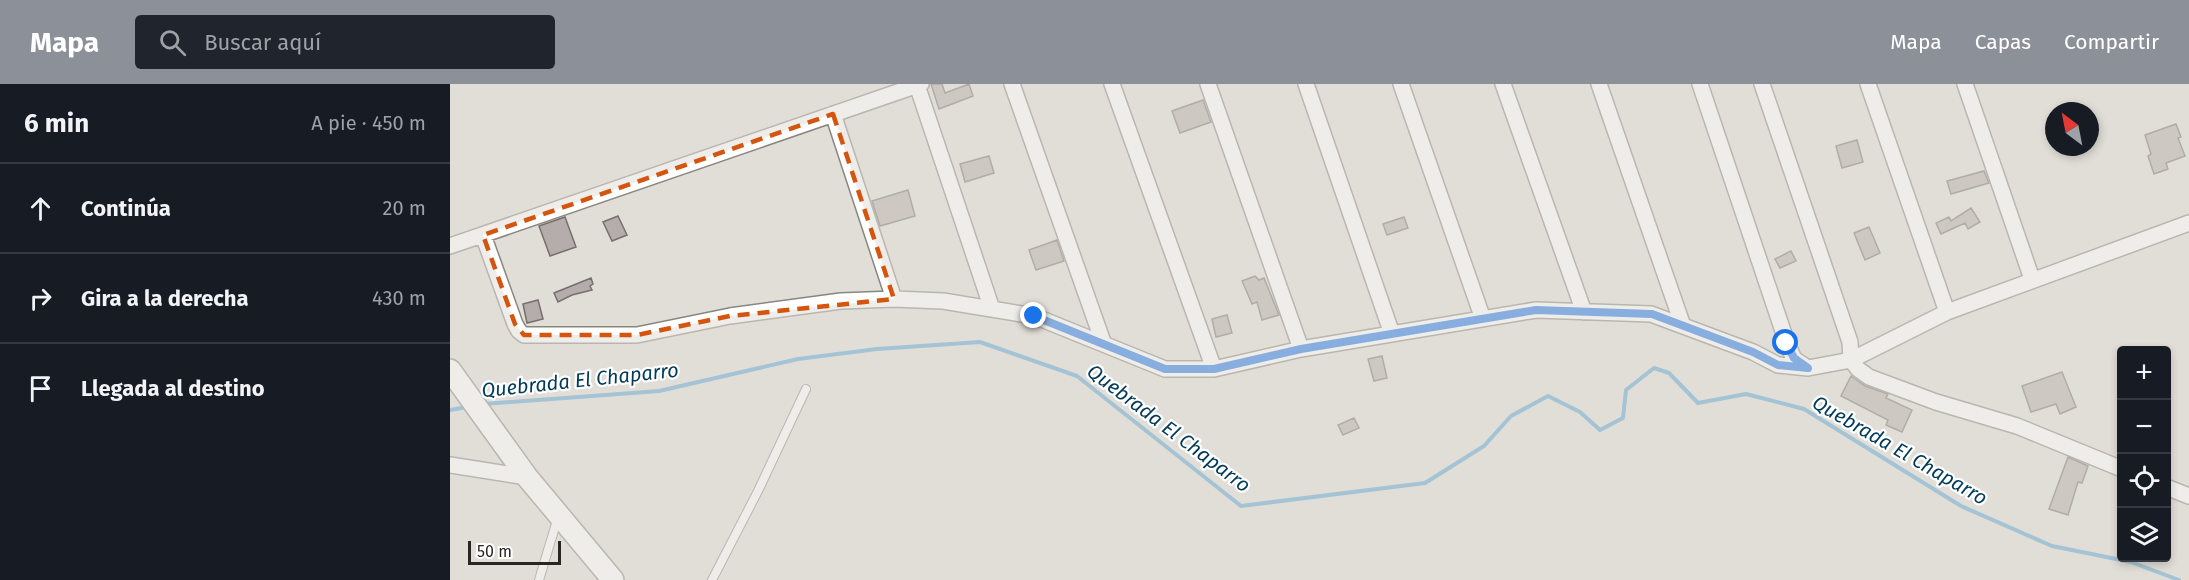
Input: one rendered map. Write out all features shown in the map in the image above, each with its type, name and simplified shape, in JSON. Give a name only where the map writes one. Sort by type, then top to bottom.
[{"type":"main road","points":[[450,370],[527,477],[613,580]]},
{"type":"street","points":[[1012,84],[1103,342]]},
{"type":"street","points":[[1112,84],[1214,369]]},
{"type":"street","points":[[1208,84],[1301,349]]},
{"type":"street","points":[[1305,84],[1392,334]]},
{"type":"street","points":[[1401,84],[1483,319]]},
{"type":"street","points":[[1503,84],[1584,312]]},
{"type":"street","points":[[1599,84],[1683,326]]},
{"type":"street","points":[[1700,84],[1786,343],[1794,358],[1808,368]]},
{"type":"street","points":[[1762,84],[1850,342],[1851,360],[1858,369],[1869,377],[1936,402],[2017,426],[2117,467]]},
{"type":"street","points":[[1868,84],[1947,312]]},
{"type":"street","points":[[1965,84],[2032,279]]},
{"type":"street","points":[[450,246],[919,85],[992,309]]},
{"type":"street","points":[[833,114],[894,299]]},
{"type":"street","points":[[483,235],[515,324],[525,335],[637,335],[730,316],[819,304],[894,299],[943,300],[1034,316],[1165,369],[1214,369],[1301,349],[1536,310],[1652,314],[1753,352],[1778,365],[1808,368],[1851,360],[1947,312],[2189,223]]},
{"type":"street","points":[[450,465],[527,477]]},
{"type":"street","points":[[2171,489],[2189,496]]},
{"type":"lane","points":[[712,580],[758,491],[806,388]]},
{"type":"lane","points":[[539,580],[558,515]]},
{"type":"highlighted area","points":[[833,114],[894,299],[730,316],[637,335],[524,335],[515,324],[483,235]]},
{"type":"building","points":[[931,84],[942,84],[945,93],[969,84],[973,96],[939,109]]},
{"type":"building","points":[[1203,100],[1211,122],[1180,133],[1172,111]]},
{"type":"building","points":[[2176,124],[2181,137],[2178,138],[2185,156],[2166,163],[2168,169],[2154,174],[2145,135]]},
{"type":"building","points":[[1857,140],[1863,162],[1842,168],[1836,146]]},
{"type":"building","points":[[989,156],[994,173],[965,182],[960,164]]},
{"type":"building","points":[[1984,171],[1989,183],[1951,194],[1947,181]]},
{"type":"building","points":[[908,190],[915,216],[880,226],[872,201]]},
{"type":"building","points":[[1971,208],[1980,222],[1968,229],[1965,223],[1941,234],[1936,223],[1949,217],[1951,221]]},
{"type":"building","points":[[618,216],[627,235],[612,241],[603,222]]},
{"type":"building","points":[[565,217],[576,247],[550,256],[539,226]]},
{"type":"building","points":[[1404,217],[1408,228],[1387,235],[1383,224]]},
{"type":"building","points":[[1869,227],[1880,253],[1865,260],[1854,233]]},
{"type":"building","points":[[1057,240],[1064,261],[1036,270],[1029,250]]},
{"type":"building","points":[[1791,251],[1796,261],[1780,268],[1775,259]]},
{"type":"building","points":[[1255,276],[1259,280],[1264,278],[1279,315],[1262,320],[1257,302],[1252,304],[1242,281]]},
{"type":"building","points":[[591,278],[592,290],[572,295],[558,302],[554,293]]},
{"type":"building","points":[[538,300],[543,319],[527,323],[523,304]]},
{"type":"building","points":[[1227,315],[1232,333],[1216,337],[1212,319]]},
{"type":"building","points":[[1382,356],[1387,378],[1374,381],[1368,359]]},
{"type":"building","points":[[2062,372],[2076,407],[2060,414],[2056,404],[2031,412],[2022,386]]},
{"type":"building","points":[[1851,376],[1865,386],[1888,394],[1886,398],[1912,410],[1902,432],[1886,425],[1888,420],[1841,396]]},
{"type":"building","points":[[1354,418],[1359,428],[1343,435],[1338,425]]},
{"type":"building","points":[[2068,457],[2088,466],[2082,483],[2078,482],[2068,515],[2049,509]]},
{"type":"waterway","name":"Quebrada El Chaparro","points":[[483,404],[659,391],[798,359],[877,349],[980,342],[1077,376],[1241,506],[1425,483],[1484,446],[1511,416],[1548,396],[1580,412],[1600,430],[1623,418],[1626,390],[1654,368],[1669,373],[1698,403],[1746,394],[1804,409],[1961,506],[2052,546],[2131,562],[2179,580]]},
{"type":"waterway","name":"Quebrada El Chaparro","points":[[450,410],[467,407]]},
{"type":"route","points":[[1034,316],[1165,369],[1214,369],[1301,349],[1536,310],[1652,314],[1753,352],[1778,365],[1808,368],[1794,358],[1786,343]]}]
